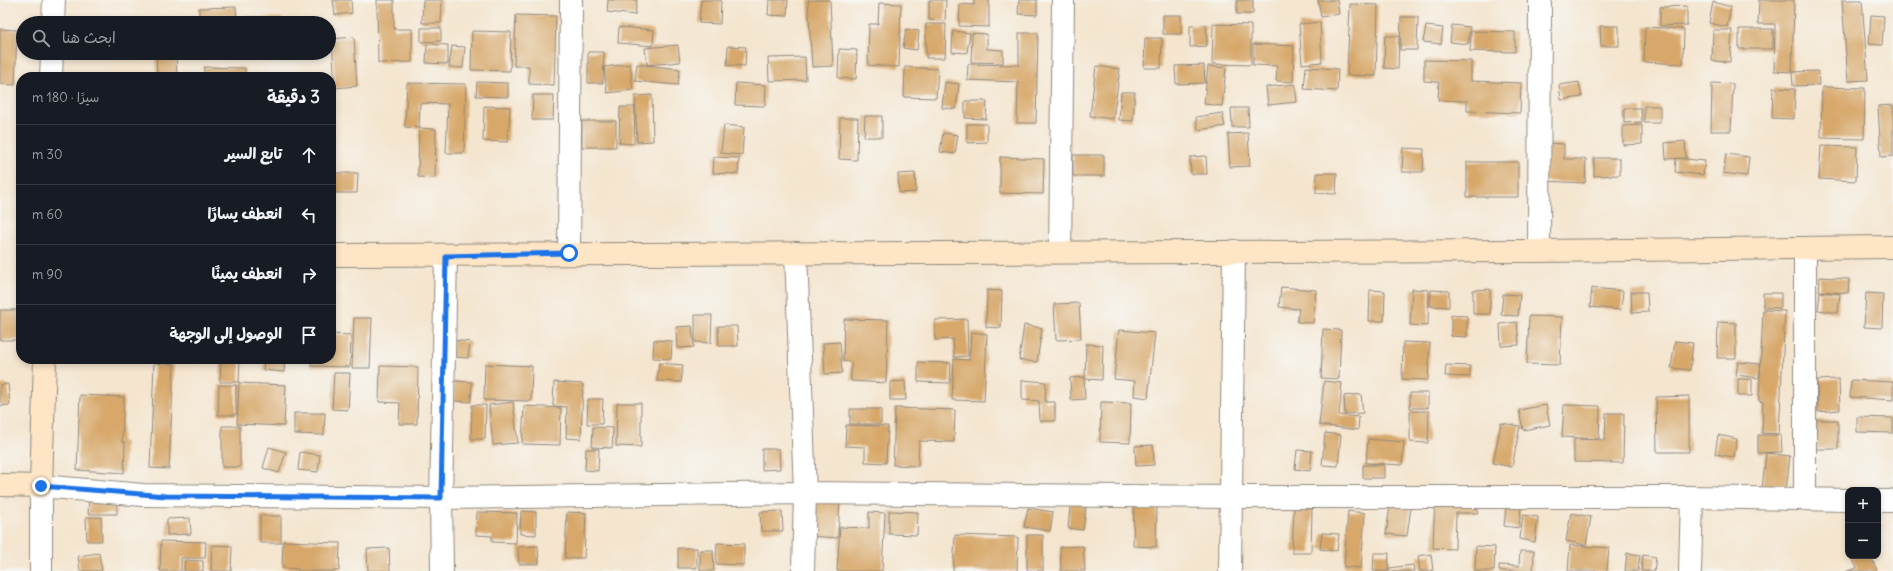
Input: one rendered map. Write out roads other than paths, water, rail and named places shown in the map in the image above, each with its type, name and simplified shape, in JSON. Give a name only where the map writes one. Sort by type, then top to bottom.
[{"type":"main road","points":[[336,256],[446,256],[569,253],[1539,251],[1893,247]]},
{"type":"main road","points":[[0,484],[41,486],[45,364]]},
{"type":"street","points":[[53,16],[54,0]]},
{"type":"street","points":[[569,253],[571,0]]},
{"type":"street","points":[[1060,252],[1063,0]]},
{"type":"street","points":[[1539,251],[1540,0]]},
{"type":"street","points":[[51,72],[52,60]]},
{"type":"street","points":[[1804,249],[1805,499]]},
{"type":"street","points":[[1230,571],[1234,251]]},
{"type":"street","points":[[796,253],[805,493],[803,571]]},
{"type":"street","points":[[442,571],[441,498],[446,256]]},
{"type":"street","points":[[41,571],[41,486],[159,496],[441,498],[805,493],[1232,497],[1692,497],[1845,500]]},
{"type":"street","points":[[1690,571],[1692,497]]},
{"type":"street","points":[[1881,501],[1893,501]]}]
